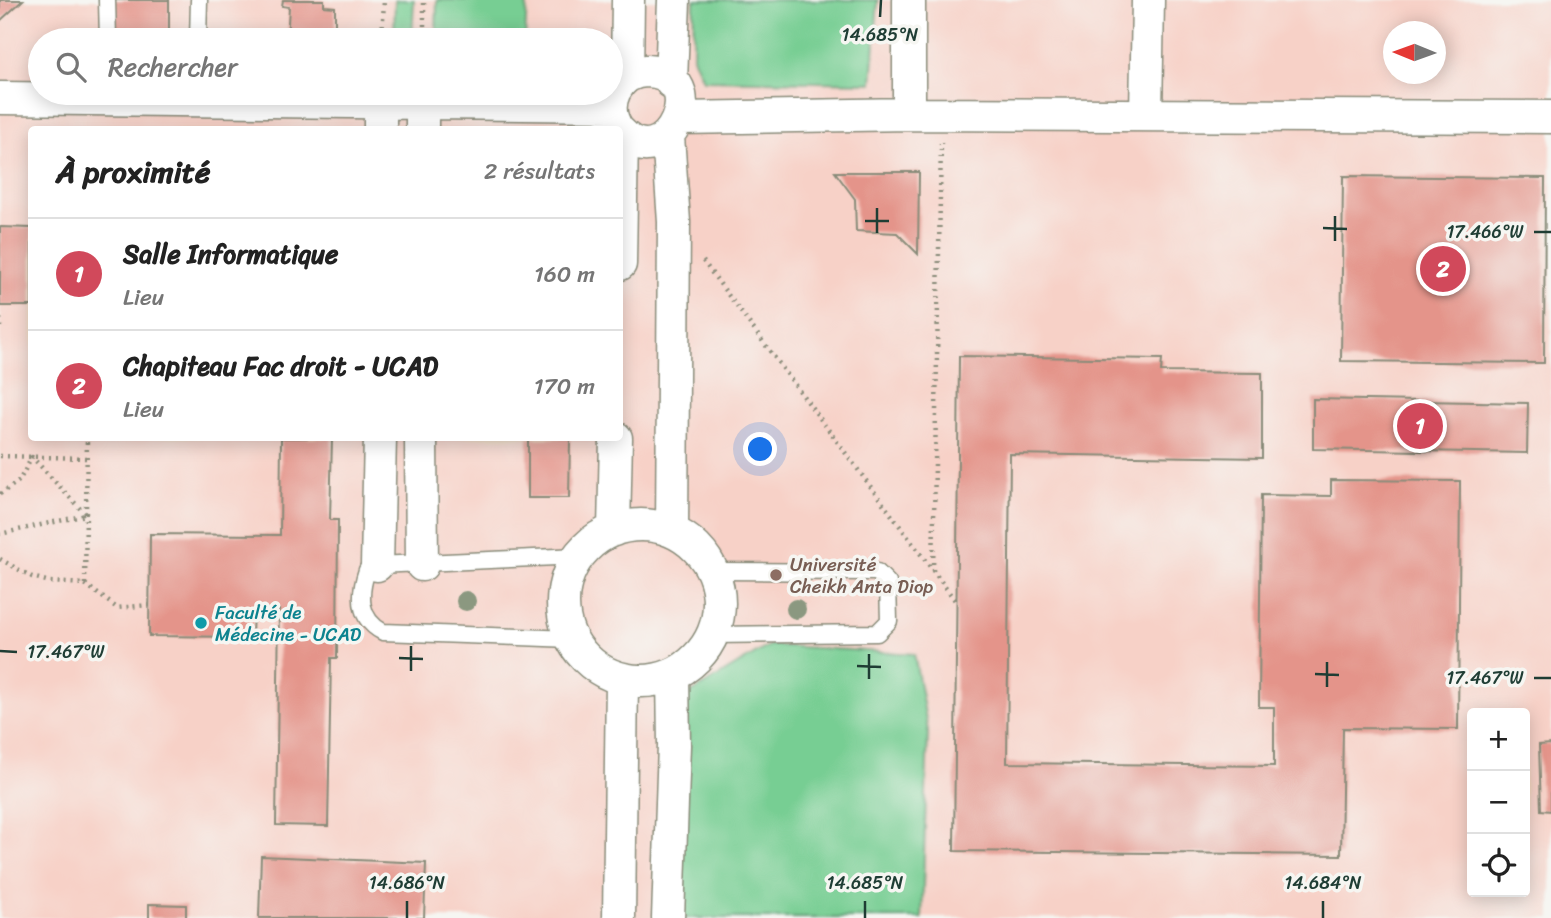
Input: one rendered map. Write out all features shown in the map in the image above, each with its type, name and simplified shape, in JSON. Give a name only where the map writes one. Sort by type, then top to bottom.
[{"type":"street","points":[[628,0],[628,76]]},
{"type":"street","points":[[671,82],[674,0]]},
{"type":"street","points":[[909,0],[909,114]]},
{"type":"street","points":[[1146,115],[1148,0]]},
{"type":"street","points":[[623,80],[628,76],[650,71],[671,82],[681,99],[674,127],[672,531]]},
{"type":"street","points":[[0,98],[28,97]]},
{"type":"street","points":[[284,105],[380,115],[617,125],[618,105]]},
{"type":"street","points":[[623,129],[645,144],[674,127],[909,114],[1551,117]]},
{"type":"street","points":[[614,530],[616,441]]},
{"type":"street","points":[[377,565],[380,451],[421,451],[422,565]]},
{"type":"street","points":[[653,526],[672,531],[689,541],[712,571],[718,592],[718,614],[713,635],[689,665],[673,675],[648,681],[622,680],[593,664],[571,639],[564,618],[568,575],[579,556],[595,540],[614,530],[653,526]]},
{"type":"street","points":[[668,918],[674,745],[673,675]]},
{"type":"street","points":[[619,918],[622,680]]},
{"type":"lane","points":[[107,0],[108,28]]},
{"type":"lane","points":[[198,28],[199,0]]},
{"type":"lane","points":[[571,639],[383,632],[370,625],[363,610],[362,585],[367,570],[377,565],[579,556]]},
{"type":"lane","points":[[712,571],[877,572],[888,583],[889,621],[877,633],[854,636],[713,635]]},
{"type":"path","points":[[383,28],[384,0]]},
{"type":"path","points":[[424,0],[424,28]]},
{"type":"path","points":[[933,572],[942,114]]},
{"type":"path","points":[[674,222],[957,603]]},
{"type":"path","points":[[0,318],[0,330]]},
{"type":"path","points":[[85,584],[87,441]]},
{"type":"path","points":[[0,456],[87,458]]},
{"type":"path","points":[[0,494],[19,481],[32,457]]},
{"type":"path","points":[[32,457],[86,516]]},
{"type":"path","points":[[0,534],[86,516]]},
{"type":"path","points":[[0,559],[32,577],[50,582],[85,584],[117,608],[149,605]]},
{"type":"shaded area","name":"Université Cheikh Anta Diop","points":[[0,0],[1551,0],[1551,918],[0,918]]},
{"type":"green space","points":[[395,0],[414,0],[413,28],[394,28]]},
{"type":"green space","points":[[437,0],[527,0],[526,28],[436,28]]},
{"type":"green space","points":[[694,0],[878,0],[872,83],[703,80],[693,57]]},
{"type":"green space","points":[[770,645],[914,654],[928,731],[922,918],[678,918],[686,696]]},
{"type":"building","points":[[0,0],[23,0],[0,21]]},
{"type":"building","points":[[111,0],[169,0],[169,28],[111,28]]},
{"type":"building","points":[[283,0],[324,0],[324,6],[335,7],[335,28],[288,28],[289,7],[282,6]]},
{"type":"building","points":[[835,172],[919,172],[918,254],[897,233],[856,231],[855,199]]},
{"type":"building","points":[[1343,176],[1545,178],[1544,363],[1341,361]]},
{"type":"building","points":[[0,227],[28,228],[28,306],[0,306]]},
{"type":"building","points":[[959,356],[1162,359],[1161,372],[1262,373],[1262,458],[1010,454],[1007,763],[1274,766],[1274,707],[1259,707],[1261,495],[1331,496],[1331,480],[1460,481],[1458,729],[1343,728],[1341,855],[954,851]]},
{"type":"building","points":[[1313,399],[1528,403],[1527,453],[1313,449]]},
{"type":"building","name":"Faculté de Médecine - UCAD","points":[[281,441],[332,441],[330,520],[338,520],[337,658],[331,658],[328,826],[276,825],[279,610],[253,610],[252,637],[149,636],[150,534],[280,535]]},
{"type":"building","points":[[528,441],[570,441],[569,498],[528,498]]},
{"type":"building","points":[[1551,744],[1551,811],[1541,810],[1539,745]]},
{"type":"building","points":[[261,856],[426,863],[424,918],[259,918]]},
{"type":"building","points":[[149,904],[186,905],[186,918],[149,918]]},
{"type":"place","name":"Chapiteau Fac droit - UCAD","points":[[1443,269]]},
{"type":"place","name":"Salle Informatique","points":[[1420,426]]},
{"type":"place","name":"Université Cheikh Anta Diop","points":[[776,575]]},
{"type":"place","name":"Faculté de Médecine - UCAD","points":[[201,623]]}]
